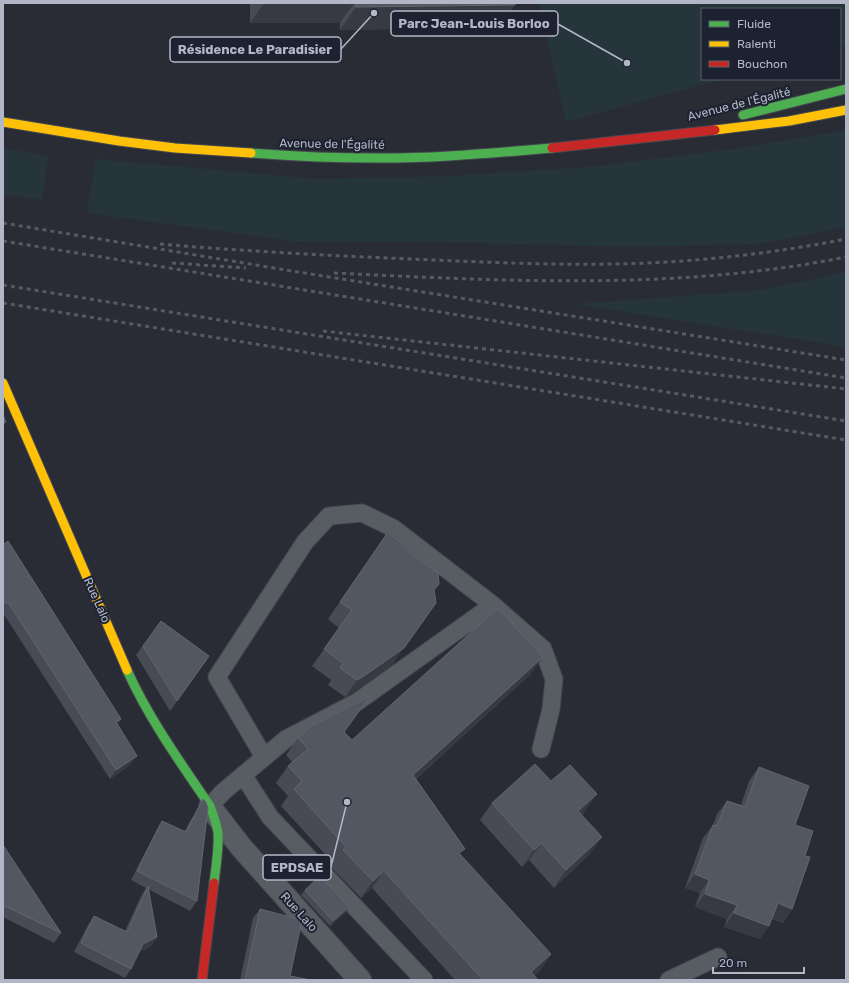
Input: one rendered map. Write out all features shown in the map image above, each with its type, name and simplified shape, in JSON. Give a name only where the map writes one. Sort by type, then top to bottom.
[{"type":"street","name":"Avenue de l'Égalité","points":[[736,117],[846,89]]},
{"type":"street","name":"Avenue de l'Égalité","points":[[3,122],[119,141],[175,148],[305,157],[369,158],[487,154],[567,147],[789,121],[846,110]]},
{"type":"street","name":"Avenue de l'Égalité","points":[[661,136],[721,120]]},
{"type":"street","name":"Rue Lalo","points":[[3,383],[132,680],[157,727],[210,806],[241,847],[360,980]]},
{"type":"street","name":"Rue Lalo","points":[[202,980],[218,850],[218,832],[210,806]]},
{"type":"lane","points":[[264,757],[217,677],[305,542],[329,516],[362,512],[393,528],[493,605],[543,649],[554,679],[550,709],[541,749]]},
{"type":"lane","points":[[210,806],[223,792],[286,739],[357,702],[493,605]]},
{"type":"lane","points":[[243,775],[270,818],[424,980]]},
{"type":"lane","points":[[669,980],[718,957]]},
{"type":"shaded area","points":[[539,3],[846,3],[846,45],[841,47],[841,8],[701,8],[701,80],[718,80],[566,122]]},
{"type":"shaded area","points":[[846,130],[846,227],[755,244],[632,247],[483,243],[292,241],[87,213],[96,159],[316,179],[451,176],[587,167],[732,149]]},
{"type":"shaded area","points":[[3,148],[48,156],[42,200],[3,194]]},
{"type":"shaded area","points":[[846,272],[846,347],[576,304],[761,290]]},
{"type":"building","points":[[356,3],[515,3],[515,5],[356,7]]},
{"type":"building","points":[[3,415],[6,422],[3,424]]},
{"type":"building","points":[[386,535],[438,573],[439,584],[434,590],[436,603],[404,648],[357,680],[340,668],[343,663],[324,649],[352,610],[340,602]]},
{"type":"building","points":[[8,541],[121,719],[116,722],[137,756],[116,770],[8,602],[3,605],[3,545]]},
{"type":"building","points":[[498,608],[543,657],[413,775],[465,849],[459,853],[551,954],[531,972],[538,980],[483,980],[384,871],[373,881],[343,850],[346,847],[294,789],[302,781],[288,766],[308,749],[298,738],[311,726],[370,696],[344,732],[352,740]]},
{"type":"building","points":[[161,621],[209,656],[177,701],[143,646]]},
{"type":"building","points":[[535,764],[551,781],[570,765],[597,794],[578,811],[602,837],[566,870],[541,843],[534,850],[492,803]]},
{"type":"building","points":[[759,767],[809,786],[795,825],[813,831],[805,856],[810,857],[792,909],[778,903],[769,926],[734,913],[737,905],[705,894],[709,880],[695,874],[713,825],[717,826],[727,801],[745,807]]},
{"type":"building","points":[[203,799],[208,808],[197,901],[137,871],[162,821],[186,832]]},
{"type":"building","points":[[3,845],[61,933],[3,905]]},
{"type":"building","points":[[320,876],[349,907],[333,921],[305,890]]},
{"type":"building","points":[[148,886],[157,937],[143,944],[131,969],[81,943],[94,916],[127,932]]},
{"type":"building","points":[[260,909],[302,920],[290,976],[311,980],[245,980]]},
{"type":"railway","points":[[3,223],[846,360]]},
{"type":"railway","points":[[160,244],[262,252],[365,257],[513,263],[594,264],[672,262],[722,258],[772,252],[846,239]]},
{"type":"railway","points":[[3,241],[846,378]]},
{"type":"railway","points":[[334,273],[462,279],[591,281],[719,275],[782,268],[846,257]]},
{"type":"railway","points":[[172,263],[246,268]]},
{"type":"railway","points":[[3,285],[846,421]]},
{"type":"railway","points":[[3,303],[846,440]]},
{"type":"railway","points":[[323,331],[846,389]]},
{"type":"traffic: fast","points":[[743,115],[846,89]]},
{"type":"traffic: fast","points":[[251,153],[325,157],[400,158],[552,148]]},
{"type":"traffic: fast","points":[[127,670],[155,723],[176,757],[210,806],[218,833],[218,851],[214,883]]},
{"type":"traffic: slow","points":[[715,130],[789,121],[846,110]]},
{"type":"traffic: slow","points":[[3,122],[119,141],[175,148],[251,153]]},
{"type":"traffic: slow","points":[[3,383],[127,670]]},
{"type":"traffic: jam","points":[[552,148],[715,130]]},
{"type":"traffic: jam","points":[[202,980],[214,883]]},
{"type":"place","name":"Résidence Le Paradisier","points":[[374,13]]},
{"type":"place","name":"Parc Jean-Louis Borloo","points":[[627,63]]},
{"type":"place","name":"EPDSAE","points":[[347,802]]}]
